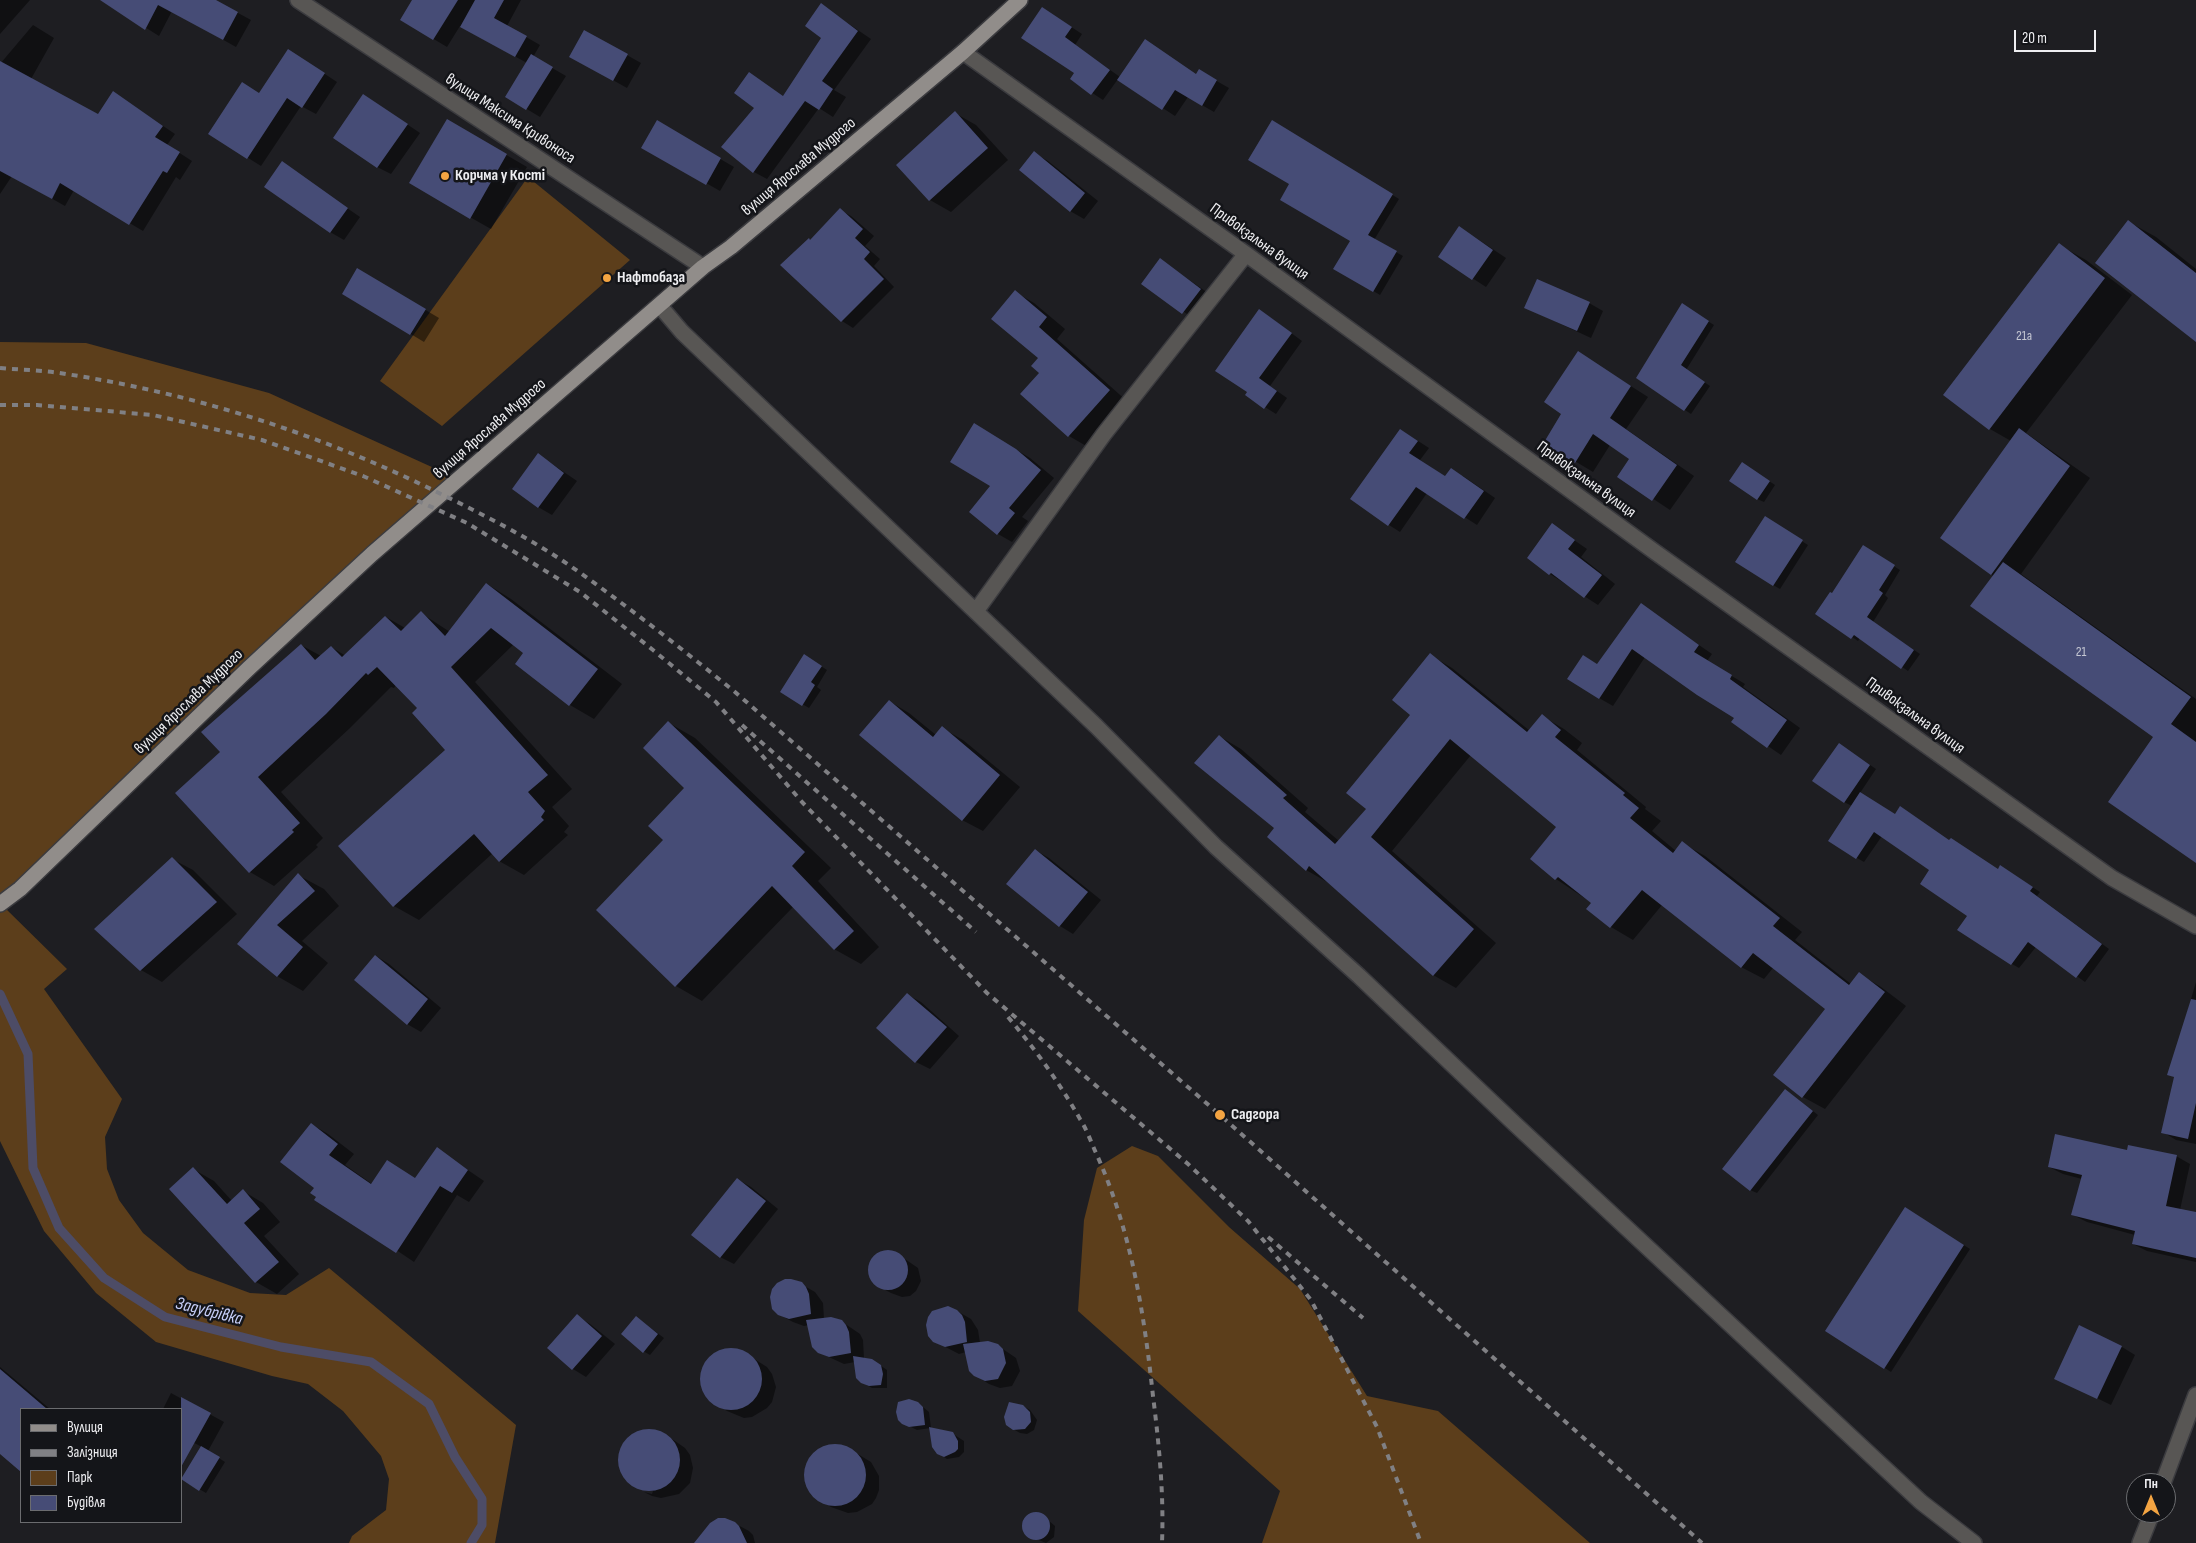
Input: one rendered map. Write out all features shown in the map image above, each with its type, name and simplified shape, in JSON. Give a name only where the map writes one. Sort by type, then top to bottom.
[{"type":"main road","name":"вулиця Ярослава Мудрого","points":[[0,904],[20,889],[249,668],[372,554],[703,267],[731,247],[963,52],[1020,0]]},
{"type":"street","name":"вулиця Максима Кривоноса","points":[[298,0],[703,267]]},
{"type":"street","name":"Привокзальна вулиця","points":[[963,52],[1246,254],[1655,552],[2112,878],[2196,926]]},
{"type":"street","points":[[976,611],[1104,434],[1246,254]]},
{"type":"street","points":[[660,306],[682,332],[1096,726],[1216,847],[1359,976],[1921,1502],[1974,1543]]},
{"type":"street","points":[[2167,1473],[2196,1395]]},
{"type":"street","points":[[2140,1543],[2148,1523]]},
{"type":"green space","points":[[528,177],[630,260],[442,426],[380,381]]},
{"type":"green space","points":[[0,342],[86,343],[269,393],[467,483],[412,524],[4,907],[67,969],[44,989],[122,1099],[105,1137],[107,1169],[119,1200],[143,1233],[188,1270],[250,1293],[286,1295],[329,1268],[516,1425],[495,1543],[349,1543],[352,1536],[386,1510],[389,1479],[381,1456],[343,1411],[308,1384],[272,1376],[156,1342],[96,1293],[44,1231],[0,1141]]},
{"type":"green space","points":[[1132,1146],[1158,1156],[1229,1227],[1300,1289],[1367,1396],[1438,1411],[1590,1543],[1262,1543],[1280,1491],[1078,1311],[1084,1220],[1097,1168]]},
{"type":"building","points":[[100,0],[216,0],[238,12],[223,40],[158,5],[145,30]]},
{"type":"building","points":[[412,0],[458,0],[433,40],[400,20]]},
{"type":"building","points":[[475,0],[504,0],[494,18],[527,36],[515,57],[460,27]]},
{"type":"building","points":[[821,3],[858,31],[822,81],[833,89],[819,110],[805,101],[753,173],[721,147],[754,108],[734,93],[749,72],[783,96],[821,38],[805,26]]},
{"type":"building","points":[[1042,7],[1072,27],[1065,37],[1110,70],[1091,95],[1070,79],[1074,73],[1021,38]]},
{"type":"building","points":[[584,30],[628,54],[613,81],[569,57]]},
{"type":"building","points":[[1145,39],[1196,74],[1199,69],[1217,80],[1202,106],[1175,90],[1162,110],[1117,80]]},
{"type":"building","points":[[288,49],[325,73],[302,108],[287,98],[247,159],[208,134],[242,82],[259,93]]},
{"type":"building","points":[[531,54],[553,67],[526,110],[505,97]]},
{"type":"building","points":[[0,61],[98,114],[113,91],[163,126],[155,137],[180,152],[167,173],[163,171],[129,225],[60,183],[52,199],[0,171]]},
{"type":"building","points":[[363,94],[408,124],[377,168],[333,138]]},
{"type":"building","points":[[955,111],[988,148],[929,201],[896,165]]},
{"type":"building","points":[[447,119],[507,154],[470,219],[409,183]]},
{"type":"building","points":[[657,120],[721,158],[706,185],[641,148]]},
{"type":"building","points":[[1272,120],[1393,194],[1368,235],[1397,251],[1373,292],[1333,269],[1350,241],[1280,200],[1289,184],[1248,160]]},
{"type":"building","points":[[1034,151],[1085,193],[1070,212],[1019,170]]},
{"type":"building","points":[[282,161],[348,208],[330,233],[264,187]]},
{"type":"building","points":[[840,208],[863,229],[855,238],[870,252],[864,259],[884,279],[841,322],[780,265],[809,238],[810,240]]},
{"type":"building","points":[[2128,220],[2196,273],[2196,342],[2095,263]]},
{"type":"building","points":[[1459,226],[1493,250],[1472,280],[1438,257]]},
{"type":"building","points":[[2059,243],[2105,278],[1989,430],[1943,395]]},
{"type":"building","points":[[1160,258],[1201,289],[1182,314],[1141,284]]},
{"type":"building","points":[[357,268],[426,309],[410,335],[342,294]]},
{"type":"building","points":[[1537,279],[1590,302],[1577,331],[1524,308]]},
{"type":"building","points":[[1015,290],[1047,317],[1039,327],[1110,390],[1068,437],[1020,394],[1039,373],[1031,366],[1038,358],[991,319]]},
{"type":"building","points":[[1682,303],[1709,321],[1681,365],[1705,382],[1684,411],[1636,378]]},
{"type":"building","points":[[1259,309],[1292,333],[1259,378],[1277,391],[1264,409],[1245,395],[1247,392],[1215,371]]},
{"type":"building","points":[[1578,351],[1631,386],[1610,418],[1677,465],[1652,501],[1617,477],[1629,459],[1593,434],[1575,463],[1543,444],[1561,414],[1544,402]]},
{"type":"building","points":[[974,423],[1016,449],[1041,470],[1009,508],[1015,513],[997,535],[969,512],[990,486],[950,462]]},
{"type":"building","points":[[2019,428],[2070,466],[1991,575],[1940,538]]},
{"type":"building","points":[[1400,429],[1418,441],[1409,453],[1445,476],[1451,468],[1484,491],[1464,519],[1416,487],[1388,526],[1350,499]]},
{"type":"building","points":[[538,453],[564,473],[538,508],[512,489]]},
{"type":"building","points":[[1742,462],[1770,481],[1757,500],[1729,481]]},
{"type":"building","points":[[1765,516],[1803,540],[1773,586],[1735,562]]},
{"type":"building","points":[[1552,523],[1575,540],[1568,549],[1602,575],[1584,598],[1551,573],[1549,575],[1527,558]]},
{"type":"building","points":[[1863,545],[1895,565],[1879,590],[1883,593],[1867,617],[1914,650],[1901,669],[1854,635],[1851,639],[1815,614],[1830,592],[1832,593]]},
{"type":"building","points":[[2003,562],[2191,697],[2171,724],[2196,742],[2196,863],[2108,802],[2153,737],[1970,606]]},
{"type":"building","points":[[486,583],[598,669],[569,706],[515,664],[523,653],[491,628],[451,667],[548,775],[528,792],[545,811],[541,817],[544,820],[499,862],[474,834],[393,907],[338,846],[445,750],[412,713],[417,708],[377,667],[368,675],[366,673],[326,714],[258,777],[300,823],[292,830],[294,832],[249,873],[175,793],[220,752],[201,732],[301,644],[315,660],[331,646],[342,657],[385,616],[401,631],[421,611],[445,636]]},
{"type":"building","points":[[1641,603],[1699,645],[1694,652],[1732,675],[1730,679],[1787,720],[1767,748],[1731,722],[1734,718],[1697,695],[1632,649],[1599,699],[1567,679],[1583,655],[1597,664]]},
{"type":"building","points":[[1430,653],[1527,732],[1542,714],[1561,730],[1555,737],[1625,793],[1623,795],[1639,808],[1630,818],[1673,853],[1682,841],[1780,918],[1773,926],[1849,985],[1859,972],[1885,992],[1802,1098],[1773,1075],[1825,1009],[1753,953],[1741,968],[1642,890],[1610,928],[1586,909],[1591,903],[1558,877],[1555,880],[1530,859],[1556,827],[1450,739],[1371,837],[1474,929],[1433,976],[1309,866],[1306,871],[1267,837],[1274,828],[1194,763],[1219,735],[1287,795],[1283,798],[1335,844],[1366,809],[1346,793],[1410,715],[1392,700]]},
{"type":"building","points":[[804,654],[822,666],[811,682],[815,685],[802,706],[780,692]]},
{"type":"building","points":[[889,700],[933,737],[942,726],[1000,775],[962,821],[859,735]]},
{"type":"building","points":[[668,721],[805,852],[792,866],[854,931],[834,950],[772,886],[675,987],[596,910],[663,840],[648,826],[684,788],[643,748]]},
{"type":"building","points":[[1839,743],[1870,765],[1844,803],[1812,781]]},
{"type":"building","points":[[1860,792],[1895,814],[1900,806],[1949,840],[1951,838],[1998,869],[2000,865],[2033,887],[2030,891],[2102,944],[2076,978],[2028,942],[2011,965],[1957,930],[1967,916],[1920,884],[1929,870],[1874,832],[1856,859],[1828,841]]},
{"type":"building","points":[[1035,849],[1088,892],[1059,927],[1006,884]]},
{"type":"building","points":[[172,857],[217,902],[140,971],[94,929]]},
{"type":"building","points":[[298,873],[315,891],[277,925],[303,947],[277,977],[237,944]]},
{"type":"building","points":[[375,955],[428,999],[407,1025],[354,980]]},
{"type":"building","points":[[907,993],[947,1027],[915,1063],[876,1028]]},
{"type":"building","points":[[2191,999],[2196,1000],[2196,1103],[2188,1139],[2161,1133],[2174,1077],[2167,1075]]},
{"type":"building","points":[[1785,1089],[1813,1111],[1750,1191],[1722,1169]]},
{"type":"building","points":[[311,1123],[338,1144],[329,1155],[371,1184],[387,1160],[415,1178],[437,1147],[468,1170],[452,1193],[440,1186],[396,1253],[314,1200],[316,1197],[310,1193],[314,1188],[280,1162]]},
{"type":"building","points":[[2055,1134],[2127,1150],[2128,1145],[2177,1155],[2166,1206],[2196,1212],[2196,1258],[2132,1244],[2135,1231],[2071,1215],[2082,1175],[2048,1167]]},
{"type":"building","points":[[193,1167],[227,1204],[243,1189],[260,1209],[244,1223],[279,1262],[255,1283],[169,1189]]},
{"type":"building","points":[[737,1178],[766,1201],[720,1258],[691,1235]]},
{"type":"building","points":[[1905,1207],[1964,1245],[1884,1369],[1825,1331]]},
{"type":"building","points":[[888,1250],[902,1256],[908,1270],[902,1284],[888,1290],[874,1284],[868,1270],[874,1256]]},
{"type":"building","points":[[785,1279],[802,1282],[806,1287],[809,1294],[811,1314],[789,1319],[778,1315],[772,1309],[770,1297],[772,1289],[777,1283]]},
{"type":"building","points":[[948,1306],[957,1310],[962,1315],[965,1322],[967,1342],[945,1347],[933,1342],[928,1336],[926,1325],[932,1311]]},
{"type":"building","points":[[577,1314],[602,1336],[572,1370],[547,1348]]},
{"type":"building","points":[[636,1316],[658,1334],[643,1353],[621,1334]]},
{"type":"building","points":[[831,1317],[842,1320],[846,1325],[849,1332],[851,1353],[829,1357],[818,1353],[812,1347],[806,1320]]},
{"type":"building","points":[[2079,1325],[2122,1346],[2097,1399],[2054,1379]]},
{"type":"building","points":[[988,1341],[998,1344],[1003,1349],[1006,1363],[998,1379],[985,1381],[974,1376],[969,1371],[963,1344]]},
{"type":"building","points":[[725,1348],[737,1348],[753,1357],[760,1367],[762,1379],[760,1391],[753,1401],[737,1410],[725,1410],[714,1405],[705,1396],[700,1385],[700,1373],[705,1362],[714,1353]]},
{"type":"building","points":[[853,1356],[872,1359],[881,1365],[883,1374],[881,1385],[869,1386],[861,1383],[856,1378]]},
{"type":"building","points":[[0,1369],[46,1408],[20,1408],[20,1471],[0,1454]]},
{"type":"building","points":[[181,1397],[211,1413],[182,1465],[182,1408]]},
{"type":"building","points":[[909,1399],[918,1402],[923,1407],[925,1425],[909,1427],[898,1420],[896,1412],[898,1402]]},
{"type":"building","points":[[1009,1402],[1023,1405],[1030,1412],[1031,1422],[1025,1429],[1013,1430],[1006,1425],[1004,1417]]},
{"type":"building","points":[[929,1427],[953,1432],[958,1441],[958,1449],[944,1457],[937,1454],[932,1447]]},
{"type":"building","points":[[643,1429],[655,1429],[671,1438],[678,1448],[680,1460],[678,1472],[671,1482],[655,1491],[643,1491],[632,1486],[623,1477],[618,1466],[618,1454],[623,1443],[632,1434]]},
{"type":"building","points":[[829,1444],[841,1444],[857,1453],[864,1463],[866,1475],[864,1487],[857,1497],[841,1506],[829,1506],[818,1501],[809,1492],[804,1481],[804,1469],[809,1458],[818,1449]]},
{"type":"building","points":[[201,1446],[220,1457],[199,1491],[182,1480]]},
{"type":"building","points":[[1036,1512],[1046,1516],[1050,1526],[1046,1536],[1036,1540],[1026,1536],[1022,1526],[1026,1516]]},
{"type":"building","points":[[718,1518],[725,1518],[735,1522],[747,1543],[694,1543],[710,1523]]},
{"type":"waterway","name":"Задубрівка","points":[[0,994],[28,1054],[33,1168],[59,1228],[104,1278],[165,1317],[281,1347],[371,1362],[429,1404],[455,1457],[482,1499],[482,1525],[471,1543]]},
{"type":"railway","points":[[0,368],[58,373],[164,393],[259,420],[306,436],[353,454],[443,495],[507,528],[569,565],[653,627],[735,692],[1220,1115],[1702,1543]]},
{"type":"railway","points":[[0,405],[37,405],[153,415],[262,440],[363,476],[467,523],[580,592],[653,650],[716,702],[802,802],[987,993],[1188,1164],[1248,1221],[1311,1300],[1377,1427],[1421,1543]]},
{"type":"railway","points":[[742,725],[976,932]]},
{"type":"railway","points":[[1008,1017],[1028,1041],[1064,1092],[1089,1136],[1108,1182],[1127,1242],[1145,1333],[1157,1432],[1162,1506],[1162,1543]]},
{"type":"railway","points":[[1268,1237],[1363,1318]]},
{"type":"place","name":"Корчма у Кості","points":[[445,176]]},
{"type":"place","name":"Нафтобаза","points":[[607,278]]},
{"type":"place","name":"Садгора","points":[[1220,1115]]}]
